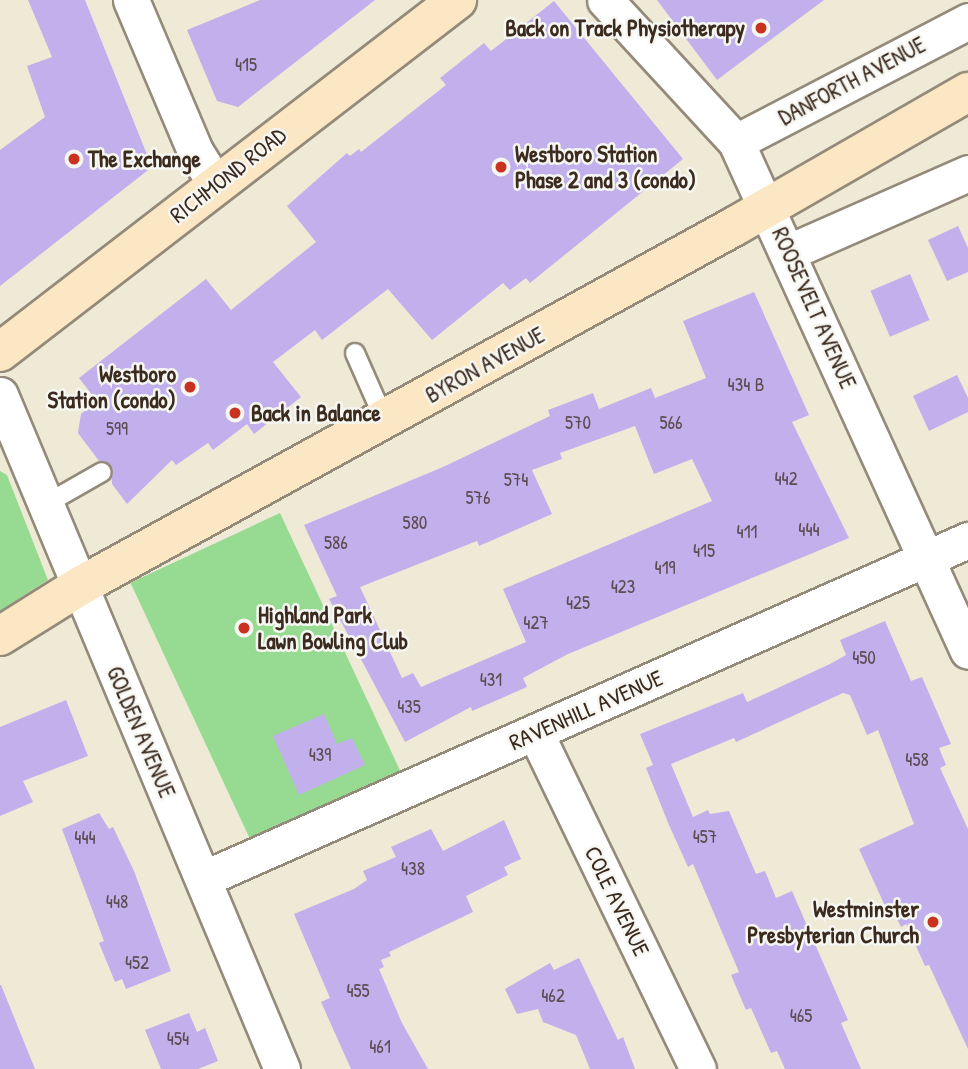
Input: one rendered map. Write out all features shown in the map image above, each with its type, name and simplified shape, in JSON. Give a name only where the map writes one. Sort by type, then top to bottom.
[{"type":"street","points":[[131,0],[195,151],[216,184]]},
{"type":"street","name":"RICHMOND ROAD","points":[[0,352],[457,0]]},
{"type":"street","name":"ROOSEVELT AVENUE","points":[[605,0],[736,142],[769,208],[968,651]]},
{"type":"street","name":"DANFORTH AVENUE","points":[[736,142],[968,21]]},
{"type":"street","name":"BYRON AVENUE","points":[[0,636],[80,586],[769,208],[968,92]]},
{"type":"street","points":[[789,252],[968,173]]},
{"type":"street","name":"GOLDEN AVENUE","points":[[0,395],[282,1069]]},
{"type":"street","name":"RAVENHILL AVENUE","points":[[203,879],[968,540]]},
{"type":"street","name":"COLE AVENUE","points":[[535,732],[698,1069]]},
{"type":"lane","points":[[355,353],[384,421]]},
{"type":"lane","points":[[46,504],[102,472]]},
{"type":"green space","points":[[0,471],[7,475],[48,580],[0,611]]},
{"type":"green space","points":[[280,513],[400,771],[251,841],[130,583]]},
{"type":"building","name":"The Exchange","points":[[28,0],[85,0],[152,167],[0,286],[0,150],[45,117],[27,66],[52,57]]},
{"type":"building","points":[[260,0],[375,0],[238,107],[217,101],[187,30]]},
{"type":"building","points":[[657,0],[824,0],[717,80]]},
{"type":"building","name":"Westboro Station Phase 2 and 3 (condo)","points":[[554,1],[683,159],[530,283],[526,278],[510,290],[503,283],[432,340],[388,289],[322,340],[315,330],[273,362],[301,397],[254,434],[247,424],[213,450],[208,443],[176,465],[172,460],[127,504],[112,484],[111,466],[99,461],[78,433],[81,414],[97,401],[79,378],[206,279],[231,310],[316,242],[287,206],[347,153],[350,156],[359,149],[361,152],[446,85],[440,78],[484,43],[491,51]]},
{"type":"building","points":[[958,226],[968,248],[968,272],[947,281],[928,240]]},
{"type":"building","points":[[910,274],[930,320],[890,337],[870,291]]},
{"type":"building","points":[[754,292],[809,415],[792,422],[849,538],[568,654],[523,678],[527,687],[472,711],[471,707],[405,742],[329,599],[337,596],[304,525],[443,467],[550,416],[548,410],[593,393],[599,409],[651,388],[655,398],[706,378],[683,321]],"holes":[[[635,426],[654,474],[692,459],[712,501],[503,589],[526,642],[421,687],[413,673],[402,678],[360,587],[477,541],[479,546],[552,514],[532,470],[562,459],[560,453]]]},
{"type":"building","points":[[957,375],[968,398],[968,412],[929,431],[913,396]]},
{"type":"building","points":[[885,621],[911,681],[922,677],[951,744],[939,748],[946,765],[940,768],[968,829],[968,1049],[929,965],[925,966],[906,924],[901,927],[896,917],[891,919],[859,849],[914,824],[878,730],[867,735],[850,695],[843,693],[736,742],[734,738],[671,764],[693,817],[708,810],[710,814],[729,811],[756,874],[765,871],[776,898],[792,891],[848,1020],[841,1023],[861,1069],[785,1069],[777,1051],[771,1053],[751,1008],[746,1010],[731,975],[739,972],[693,864],[688,867],[669,825],[646,768],[653,765],[640,734],[743,693],[747,702],[830,664],[846,655],[840,640]]},
{"type":"building","points":[[66,700],[88,756],[23,781],[33,802],[0,816],[0,727]]},
{"type":"building","name":"Highland Park Lawn Bowling Club","points":[[324,714],[337,744],[352,738],[365,765],[299,795],[273,736]]},
{"type":"building","points":[[99,813],[109,829],[113,827],[134,871],[171,971],[126,989],[122,979],[115,982],[99,943],[104,941],[62,829]]},
{"type":"building","points":[[504,820],[521,859],[504,867],[508,875],[466,896],[473,912],[389,952],[391,956],[381,960],[384,967],[379,969],[402,1023],[428,1069],[351,1069],[321,1002],[330,998],[294,914],[354,889],[367,880],[363,871],[396,857],[391,847],[431,829],[443,851]]},
{"type":"building","points":[[579,958],[618,1040],[623,1037],[635,1069],[590,1069],[576,1035],[543,1022],[538,1009],[517,1014],[505,989],[550,963],[554,970]]},
{"type":"building","points":[[1,985],[35,1069],[0,1069]]},
{"type":"building","points":[[189,1013],[197,1032],[205,1028],[218,1061],[198,1069],[161,1069],[145,1030]]},
{"type":"place","name":"Back on Track Physiotherapy","points":[[761,28]]},
{"type":"place","name":"The Exchange","points":[[74,159]]},
{"type":"place","name":"Westboro Station Phase 2 and 3 (condo)","points":[[501,167]]},
{"type":"place","name":"Westboro Station (condo)","points":[[190,387]]},
{"type":"place","name":"Back in Balance","points":[[235,413]]},
{"type":"place","name":"Highland Park Lawn Bowling Club","points":[[244,628]]},
{"type":"place","name":"Westminster Presbyterian Church","points":[[933,922]]}]
